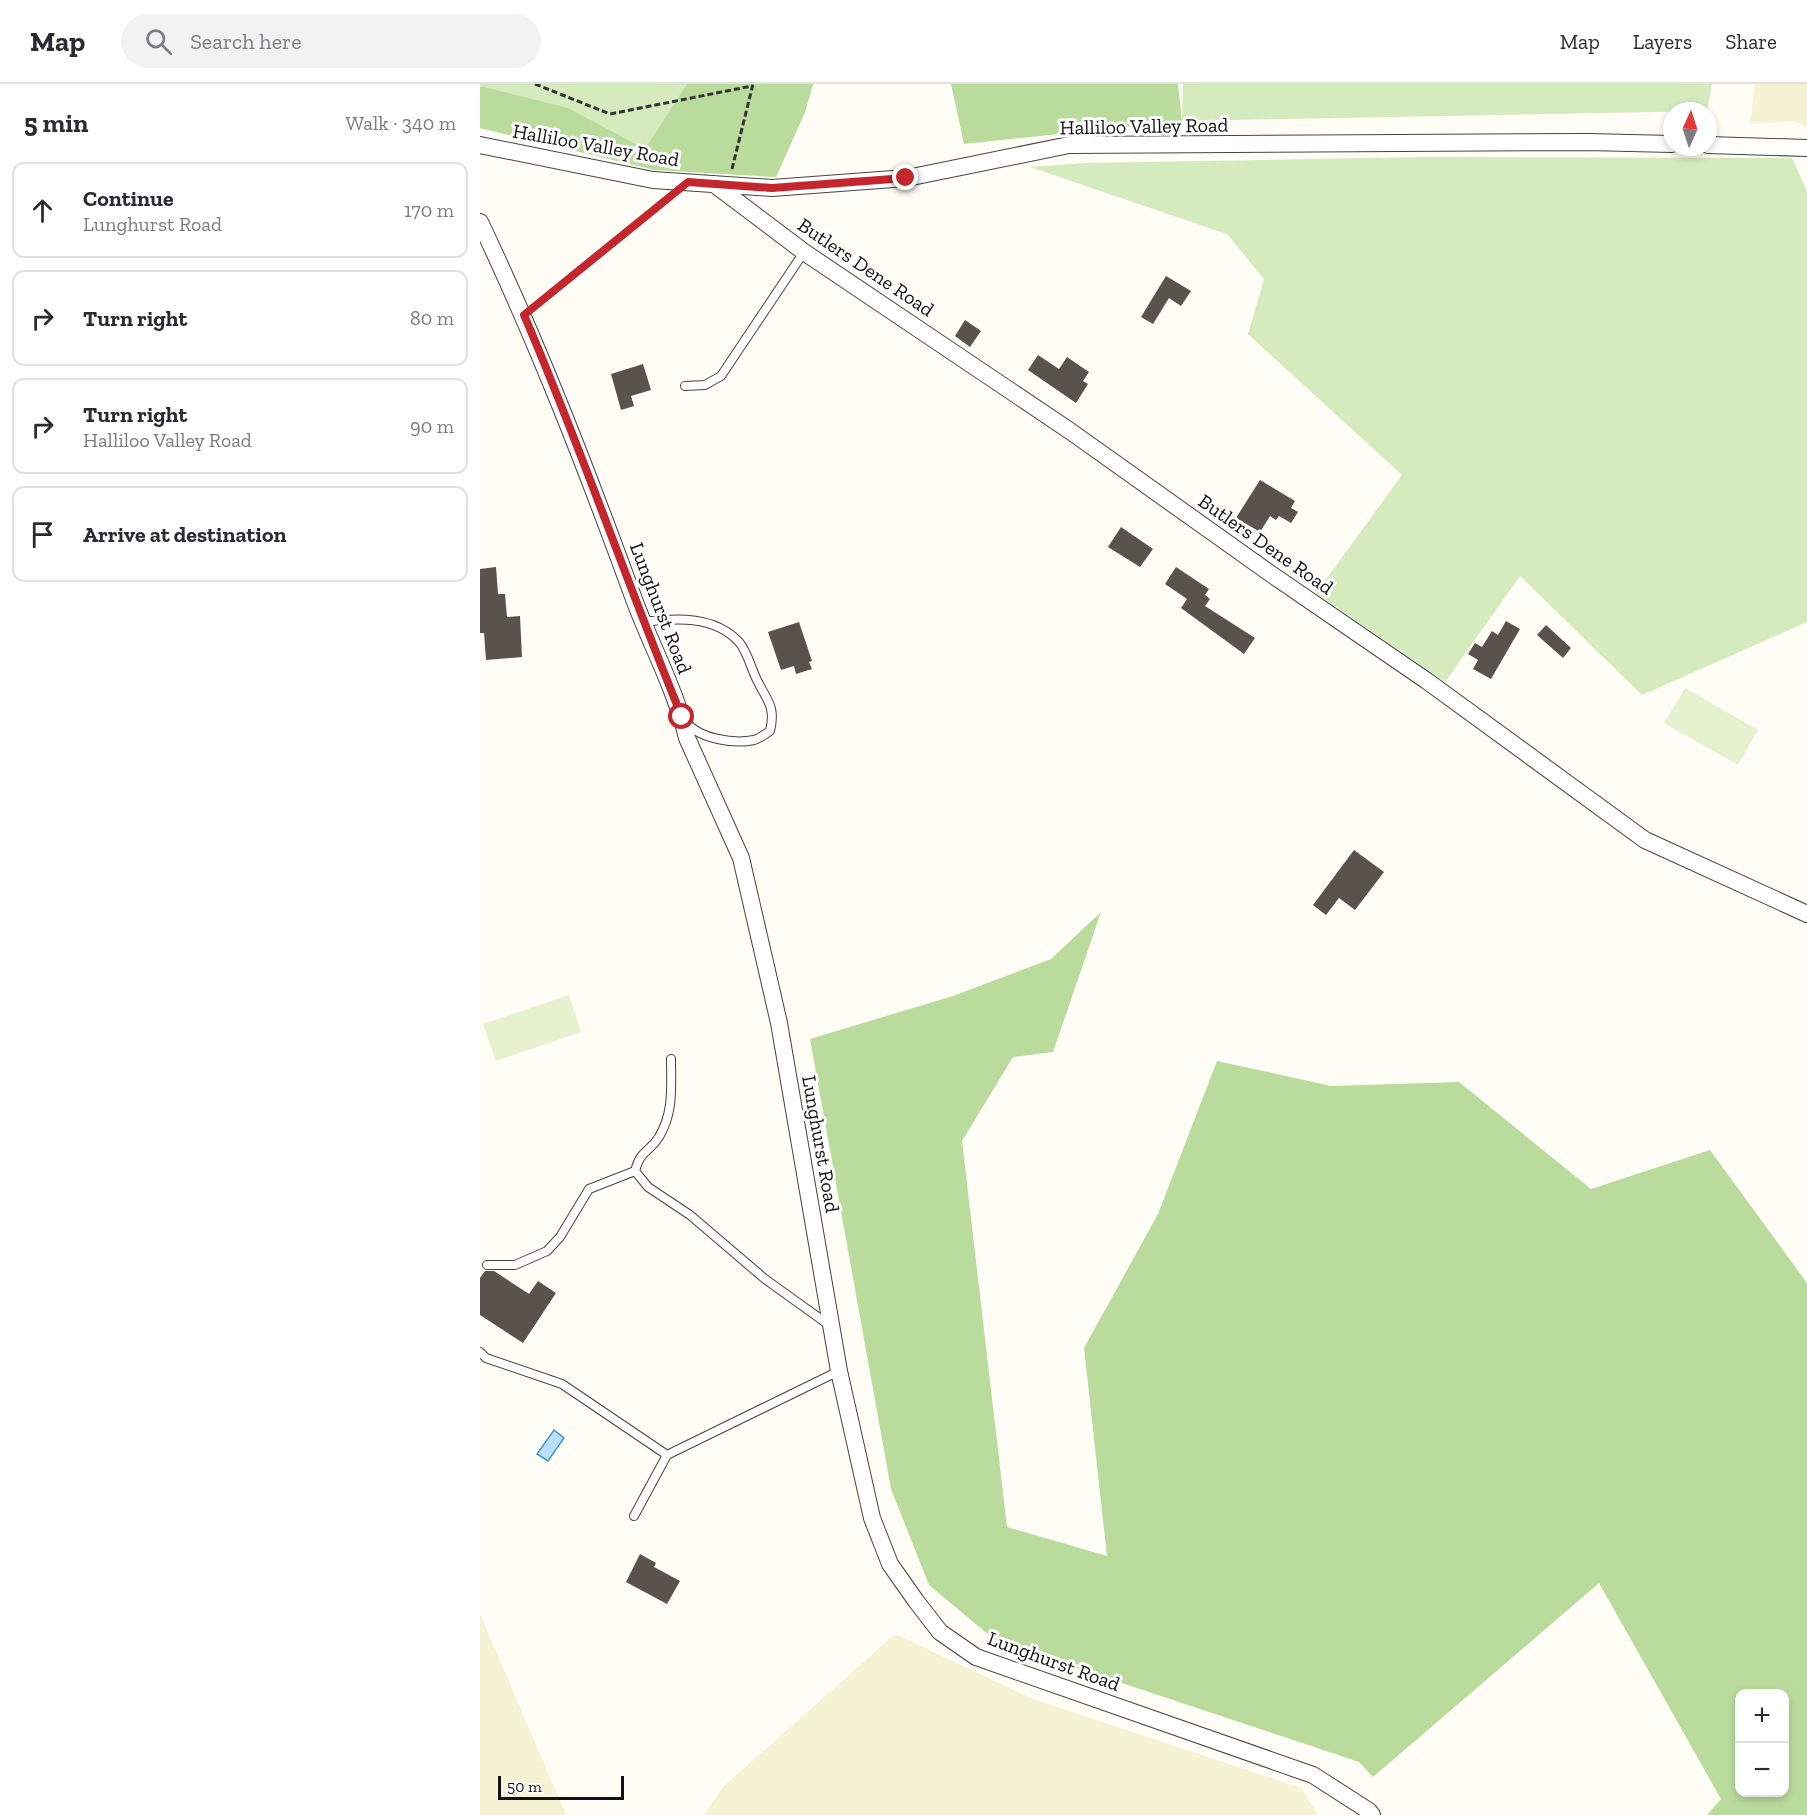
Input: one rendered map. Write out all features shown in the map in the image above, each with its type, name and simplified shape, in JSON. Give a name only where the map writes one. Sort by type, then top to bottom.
[{"type":"street","name":"Halliloo Valley Road","points":[[480,145],[638,178],[772,188],[906,178],[1069,145],[1663,144]]},
{"type":"street","points":[[1717,145],[1807,148]]},
{"type":"street","name":"Butlers Dene Road","points":[[721,184],[804,252],[1070,431],[1270,574],[1427,681],[1645,840],[1807,914]]},
{"type":"street","name":"Lunghurst Road","points":[[480,222],[524,315],[596,493],[642,622],[682,717],[700,770],[741,858],[779,1023],[839,1371],[872,1518],[890,1564],[940,1632],[976,1657],[1313,1775],[1372,1815]]},
{"type":"lane","points":[[685,386],[705,385],[721,376],[804,252]]},
{"type":"lane","points":[[642,622],[699,620],[720,628],[740,642],[758,683],[767,695],[774,715],[770,731],[754,740],[722,740],[693,730],[682,717]]},
{"type":"lane","points":[[635,1171],[639,1157],[658,1139],[671,1109],[671,1059]]},
{"type":"lane","points":[[635,1171],[648,1187],[690,1215],[765,1279],[832,1327]]},
{"type":"lane","points":[[487,1265],[515,1265],[547,1251],[560,1237],[589,1189],[635,1171]]},
{"type":"lane","points":[[480,1352],[486,1358],[562,1384],[667,1455]]},
{"type":"lane","points":[[634,1516],[667,1455],[839,1371]]},
{"type":"path","points":[[535,84],[610,114],[753,85],[721,184]]},
{"type":"path","points":[[524,315],[688,182]]},
{"type":"shaded area","points":[[1755,84],[1807,84],[1807,127],[1794,121],[1750,124]]},
{"type":"shaded area","points":[[480,1614],[566,1815],[480,1815]]},
{"type":"shaded area","points":[[895,1634],[1033,1699],[1301,1788],[1318,1815],[704,1815],[723,1787]]},
{"type":"green space","points":[[480,84],[813,84],[805,112],[776,177],[655,170],[480,128]]},
{"type":"green space","points":[[687,84],[813,84],[805,112],[776,177],[655,170],[480,128],[480,87],[484,87],[568,108],[645,149]]},
{"type":"green space","points":[[951,84],[1178,84],[1182,121],[964,144]]},
{"type":"green space","points":[[1183,84],[1712,84],[1709,102],[1663,102],[1663,112],[1182,121]]},
{"type":"green space","points":[[1427,157],[1792,158],[1807,191],[1807,622],[1642,695],[1520,576],[1445,682],[1316,593],[1402,475],[1248,334],[1264,279],[1227,234],[1030,167],[1087,163]]},
{"type":"green space","points":[[1685,688],[1758,730],[1738,765],[1664,723]]},
{"type":"green space","points":[[1101,912],[1053,1052],[1013,1057],[962,1141],[1007,1527],[1107,1556],[1084,1348],[1158,1214],[1217,1061],[1331,1086],[1459,1082],[1591,1189],[1710,1150],[1807,1283],[1807,1815],[1707,1815],[1721,1799],[1599,1583],[1373,1777],[1359,1762],[996,1641],[929,1585],[891,1489],[810,1039],[953,996],[1051,959]]},
{"type":"green space","points":[[569,995],[581,1032],[496,1061],[483,1024]]},
{"type":"water","points":[[554,1430],[564,1438],[548,1461],[537,1454]]},
{"type":"building","points":[[1166,276],[1191,291],[1181,306],[1169,298],[1153,324],[1141,317]]},
{"type":"building","points":[[965,320],[981,331],[970,347],[955,336]]},
{"type":"building","points":[[1038,355],[1059,369],[1067,357],[1089,372],[1083,381],[1088,384],[1076,403],[1028,370]]},
{"type":"building","points":[[643,364],[651,390],[631,396],[634,406],[621,410],[611,374]]},
{"type":"building","points":[[1260,480],[1295,501],[1291,508],[1298,512],[1291,523],[1279,516],[1276,520],[1270,516],[1260,532],[1236,518]]},
{"type":"building","points":[[1121,527],[1153,549],[1140,567],[1108,547]]},
{"type":"building","points":[[496,567],[498,594],[505,594],[507,617],[520,616],[522,657],[486,660],[484,633],[480,633],[480,569]]},
{"type":"building","points":[[1176,567],[1209,589],[1205,595],[1210,599],[1205,606],[1255,638],[1244,654],[1181,608],[1187,599],[1165,584]]},
{"type":"building","points":[[1506,621],[1520,629],[1491,679],[1473,669],[1478,660],[1468,654],[1475,643],[1482,647],[1492,631],[1498,635]]},
{"type":"building","points":[[799,622],[812,661],[809,662],[812,669],[796,674],[794,666],[781,670],[768,632]]},
{"type":"building","points":[[1546,625],[1571,648],[1563,658],[1537,635]]},
{"type":"building","points":[[1354,850],[1384,872],[1355,910],[1339,898],[1326,915],[1313,905]]},
{"type":"building","points":[[485,1271],[494,1271],[529,1294],[538,1281],[556,1293],[523,1343],[480,1315],[480,1278]]},
{"type":"building","points":[[640,1554],[656,1563],[654,1567],[680,1581],[667,1604],[626,1582]]},
{"type":"route","points":[[682,717],[642,622],[596,493],[524,315],[688,182],[772,188],[906,178]]}]
